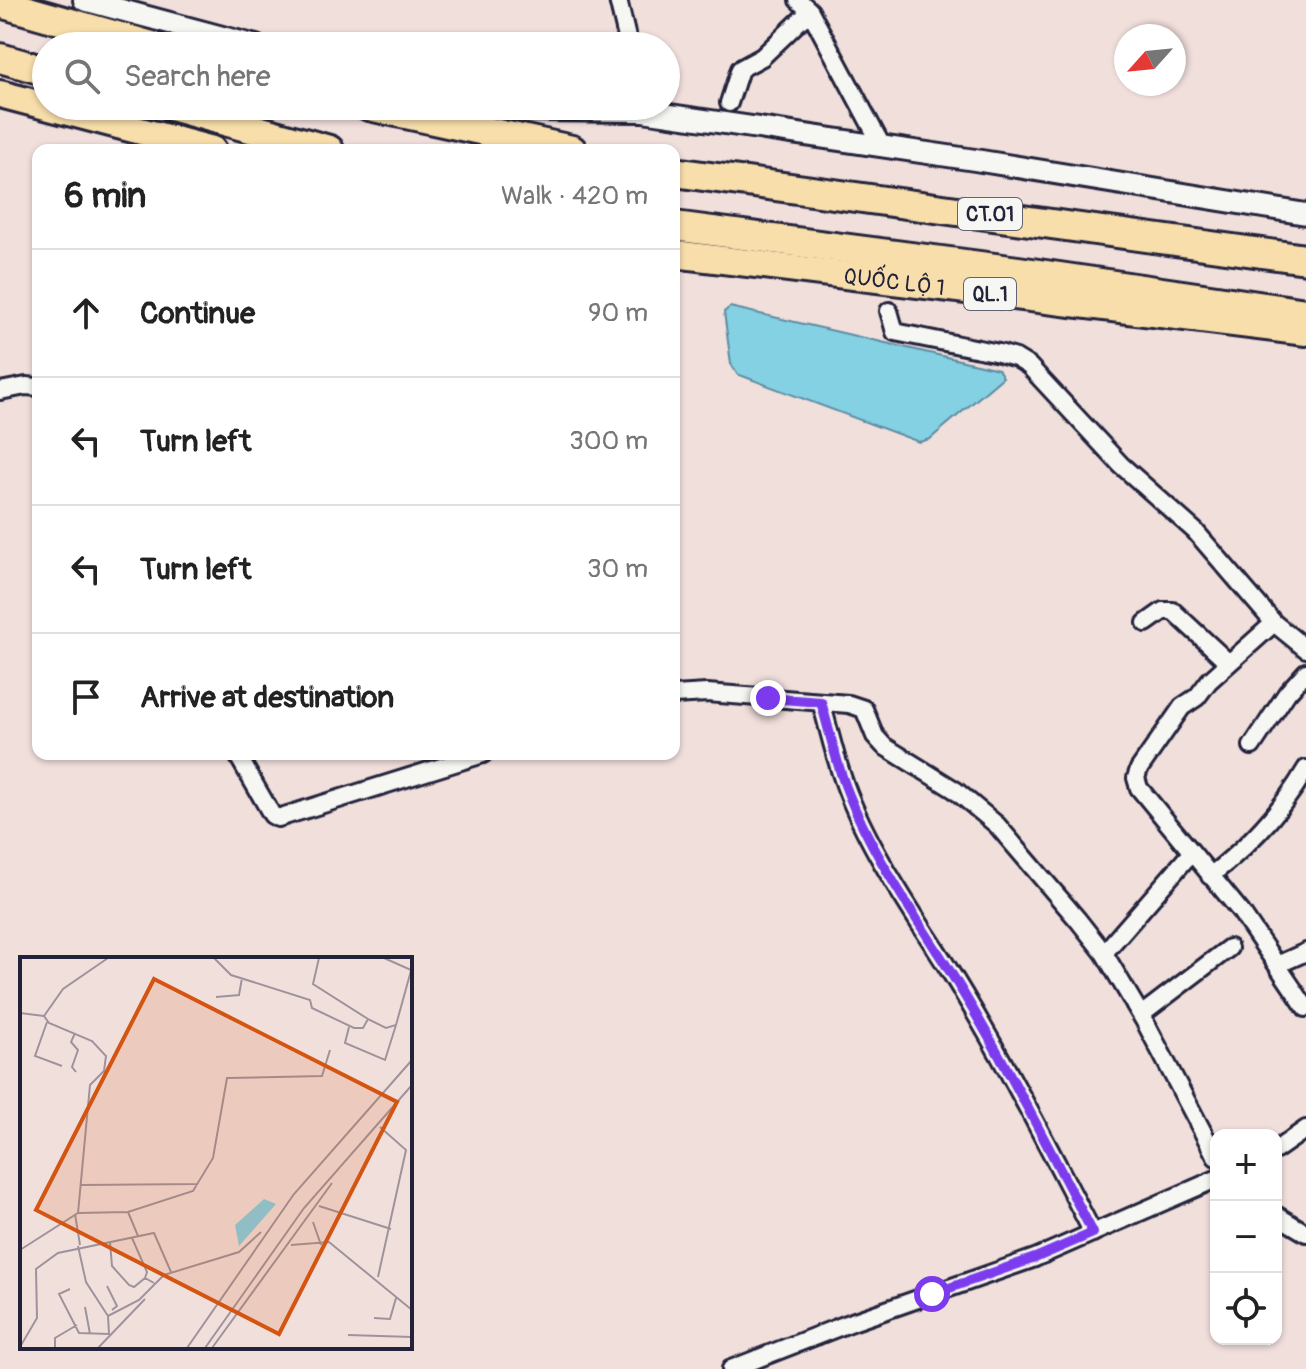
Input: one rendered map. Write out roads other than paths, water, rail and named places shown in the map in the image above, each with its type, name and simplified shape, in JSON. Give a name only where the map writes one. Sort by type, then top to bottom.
[{"type":"highway","points":[[0,3],[152,22]]},
{"type":"highway","points":[[0,58],[32,67]]},
{"type":"highway","points":[[0,94],[32,102]]},
{"type":"highway","points":[[99,120],[190,144]]},
{"type":"highway","points":[[221,120],[307,144]]},
{"type":"highway","points":[[434,120],[544,144]]},
{"type":"highway","name":"CT.01","points":[[680,173],[1306,259]]},
{"type":"highway","name":"CT.01","points":[[680,227],[1306,313]]},
{"type":"highway","name":"QUỐC LỘ 1","points":[[680,255],[1306,332]]},
{"type":"street","points":[[84,0],[195,32]]},
{"type":"street","points":[[618,0],[626,32]]},
{"type":"street","points":[[729,103],[740,69],[762,57],[804,6],[882,146]]},
{"type":"street","points":[[680,114],[1306,214]]},
{"type":"street","points":[[889,311],[895,332],[999,353],[1029,366],[1121,465],[1195,531],[1274,623],[1306,649]]},
{"type":"street","points":[[0,391],[32,386]]},
{"type":"street","points":[[1146,623],[1163,611],[1173,611],[1229,663]]},
{"type":"street","points":[[1274,623],[1209,681],[1197,697],[1182,707],[1136,778],[1139,788],[1241,912],[1306,1008]]},
{"type":"street","points":[[1252,746],[1287,693],[1306,672]]},
{"type":"street","points":[[680,695],[707,693],[849,704],[864,709],[875,736],[884,746],[955,790],[997,825],[1104,953],[1141,1015],[1210,1146]]},
{"type":"street","points":[[821,702],[845,785],[869,835],[994,1050],[1093,1233]]},
{"type":"street","points":[[240,760],[272,815],[278,818],[464,760]]},
{"type":"street","points":[[1210,876],[1241,852],[1267,825],[1306,769]]},
{"type":"street","points":[[1104,953],[1191,853]]},
{"type":"street","points":[[1141,1015],[1229,948]]},
{"type":"street","points":[[1277,965],[1306,952]]},
{"type":"street","points":[[1282,1146],[1306,1129]]},
{"type":"street","points":[[731,1369],[852,1322],[1035,1258],[1210,1182]]},
{"type":"street","points":[[1282,1219],[1306,1233]]},
{"type":"water","points":[[730,307],[998,369],[1003,377],[930,439],[919,442],[737,374],[731,364],[724,312]]}]
